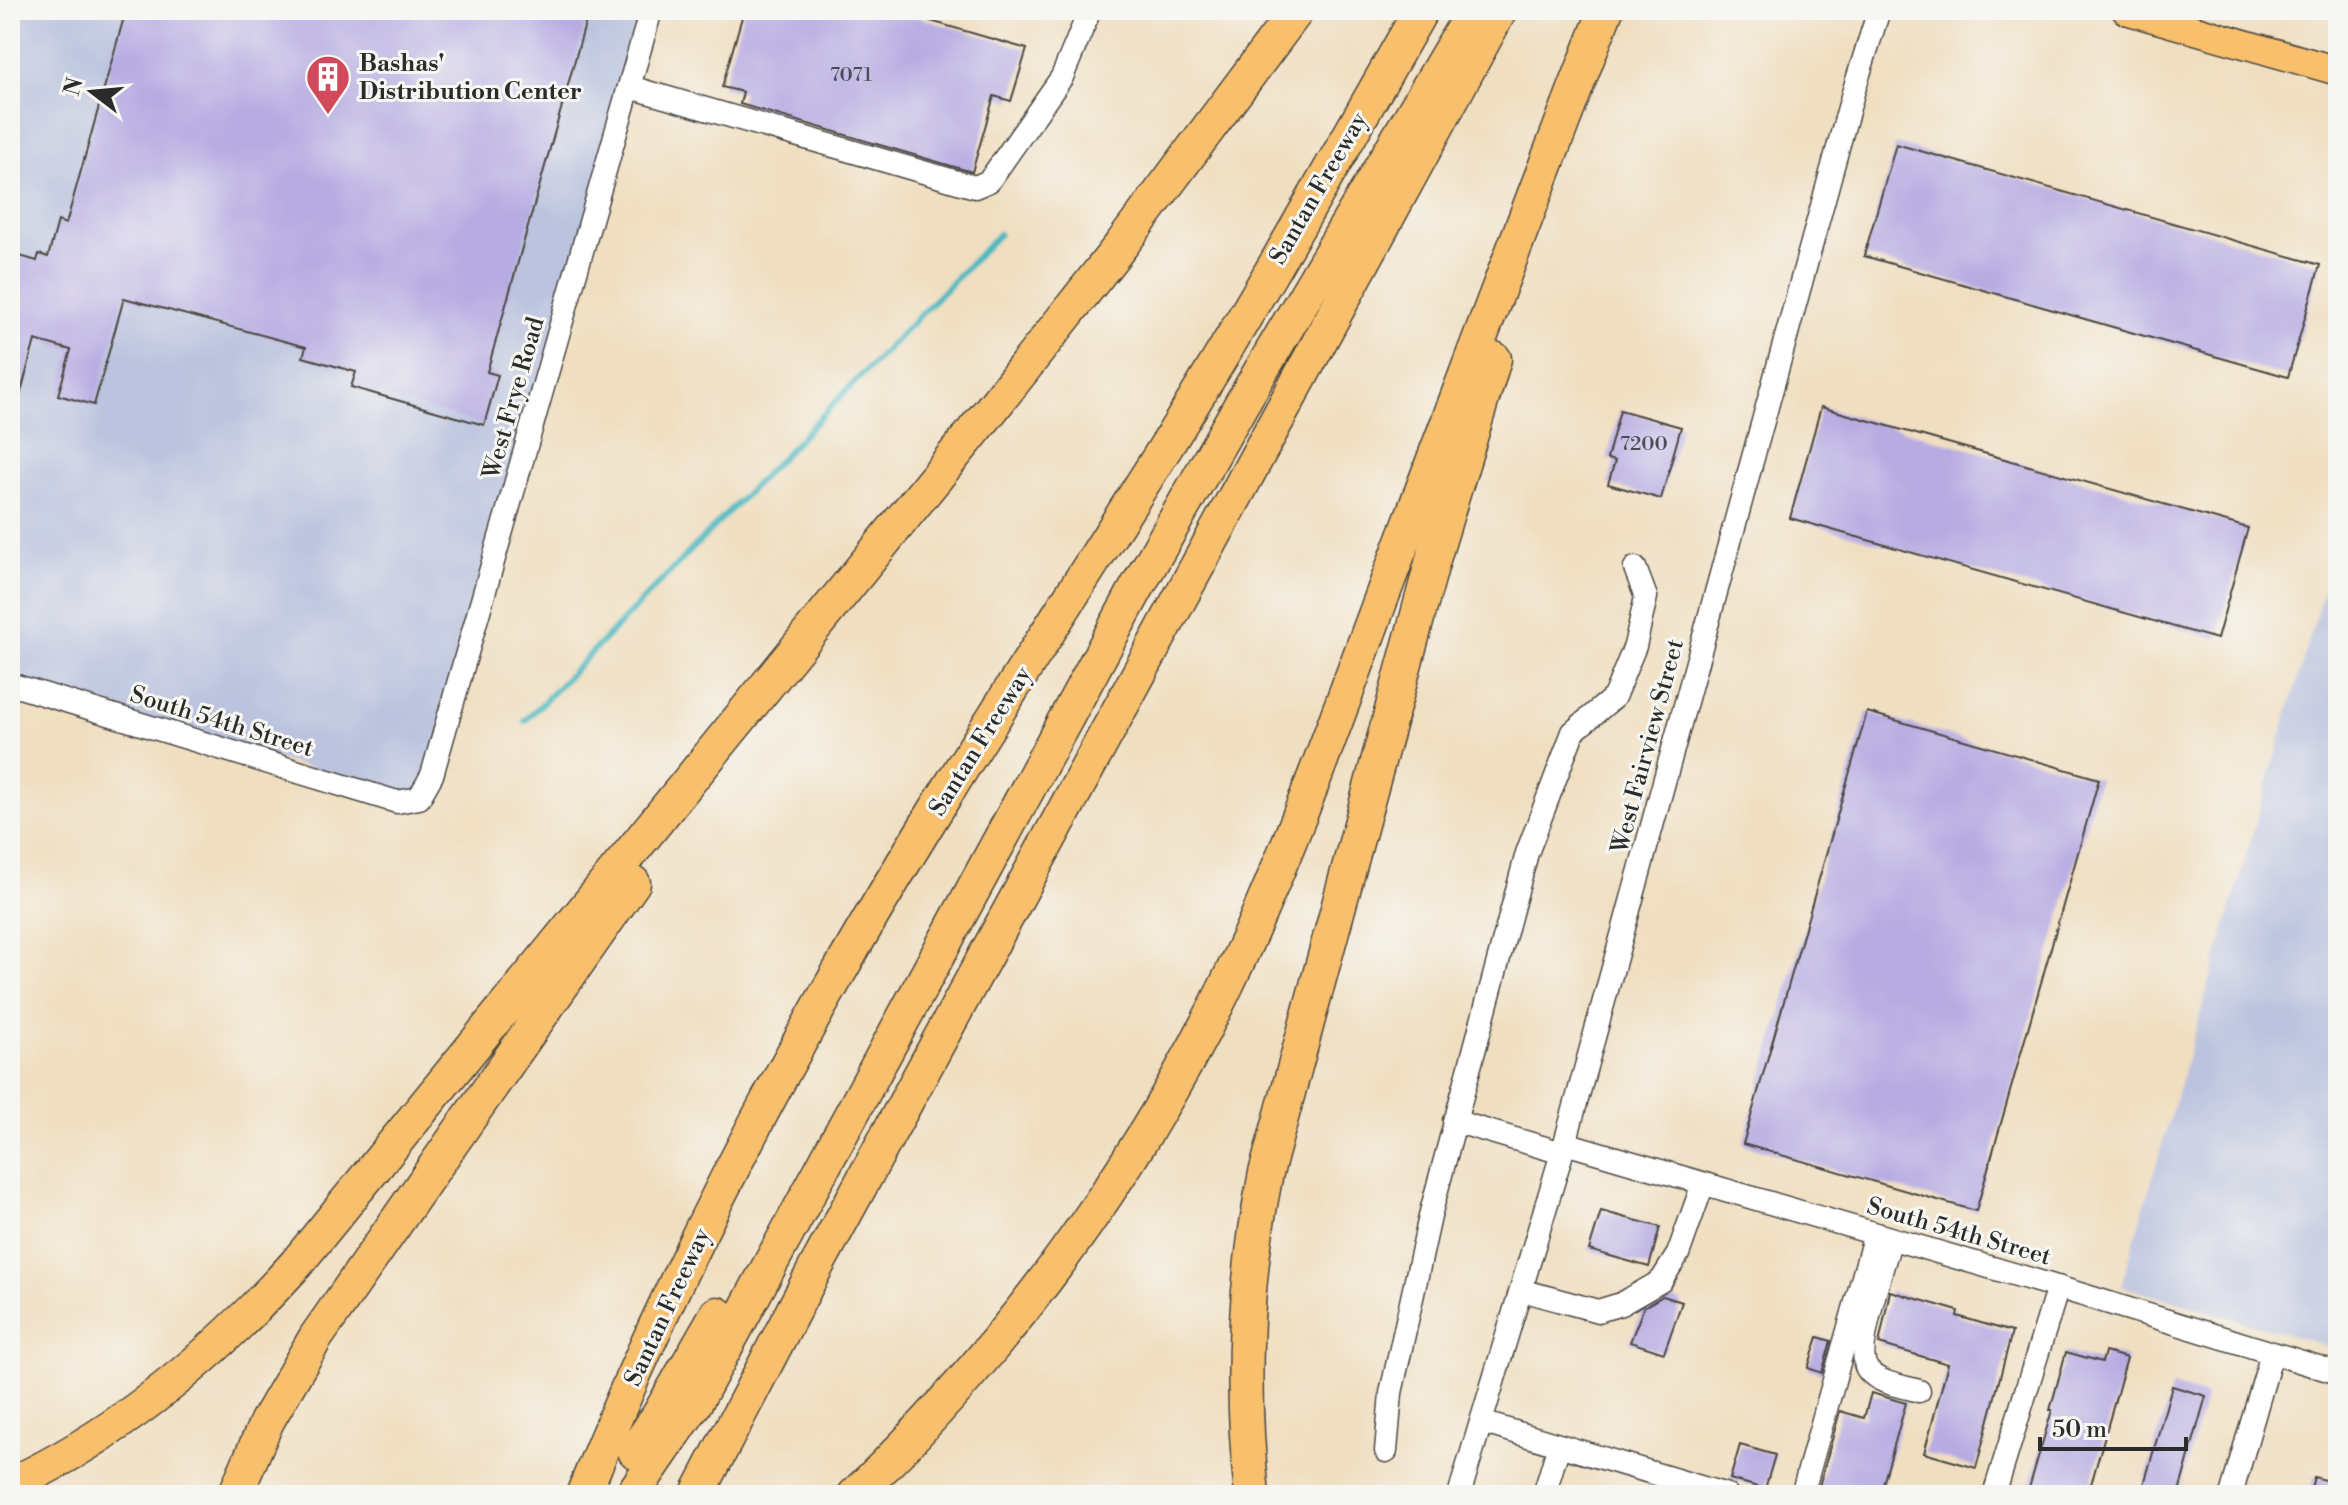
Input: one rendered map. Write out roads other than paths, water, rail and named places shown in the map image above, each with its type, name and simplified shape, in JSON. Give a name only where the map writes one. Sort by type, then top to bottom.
[{"type":"highway","points":[[10,1485],[82,1446],[141,1408],[198,1364],[249,1316],[318,1238],[1065,317],[1297,10]]},
{"type":"highway","name":"Santan Freeway","points":[[583,1495],[674,1289],[802,1038],[908,855],[1173,435],[1421,10]]},
{"type":"highway","points":[[603,1495],[642,1442],[684,1397],[1242,403],[1474,10]]},
{"type":"highway","points":[[697,1495],[816,1267],[1500,10]]},
{"type":"highway","points":[[855,1495],[955,1389],[1039,1289],[1120,1173],[1210,1018],[1251,932],[1297,822],[1606,10]]},
{"type":"highway","points":[[632,1495],[1192,444],[1335,161]]},
{"type":"highway","points":[[1252,1495],[1245,1416],[1245,1333],[1252,1251],[1266,1173],[1434,556],[1490,373],[1541,177]]},
{"type":"highway","points":[[235,1495],[274,1407],[316,1337],[668,834],[740,718]]},
{"type":"main road","points":[[2126,10],[2338,71]]},
{"type":"street","name":"West Frye Road","points":[[419,798],[432,775],[651,10]]},
{"type":"street","points":[[630,87],[975,187],[989,181],[1062,77],[1090,10]]},
{"type":"street","name":"West Fairview Street","points":[[1459,1495],[1564,1148],[1879,10]]},
{"type":"street","points":[[1386,1451],[1391,1393],[1431,1212],[1527,853],[1573,732],[1614,697],[1635,646],[1646,597],[1635,568]]},
{"type":"street","name":"South 54th Street","points":[[10,684],[397,802],[419,798]]},
{"type":"street","name":"South 54th Street","points":[[1454,1121],[1703,1184],[2058,1287],[2338,1373]]},
{"type":"street","points":[[1521,1290],[1598,1311],[1621,1304],[1661,1281],[1678,1254],[1703,1184]]},
{"type":"street","points":[[1883,1236],[1862,1357],[1866,1368],[1876,1378],[1919,1391]]},
{"type":"street","points":[[1802,1495],[1883,1236]]},
{"type":"street","points":[[1994,1495],[2058,1287]]},
{"type":"street","points":[[2231,1495],[2272,1353]]},
{"type":"street","points":[[1481,1422],[1727,1495]]},
{"type":"street","points":[[1544,1495],[1559,1445]]},
{"type":"waterway","points":[[525,721],[999,234]]},
{"type":"place","name":"Bashas' Distribution Center","points":[[328,116]]}]
